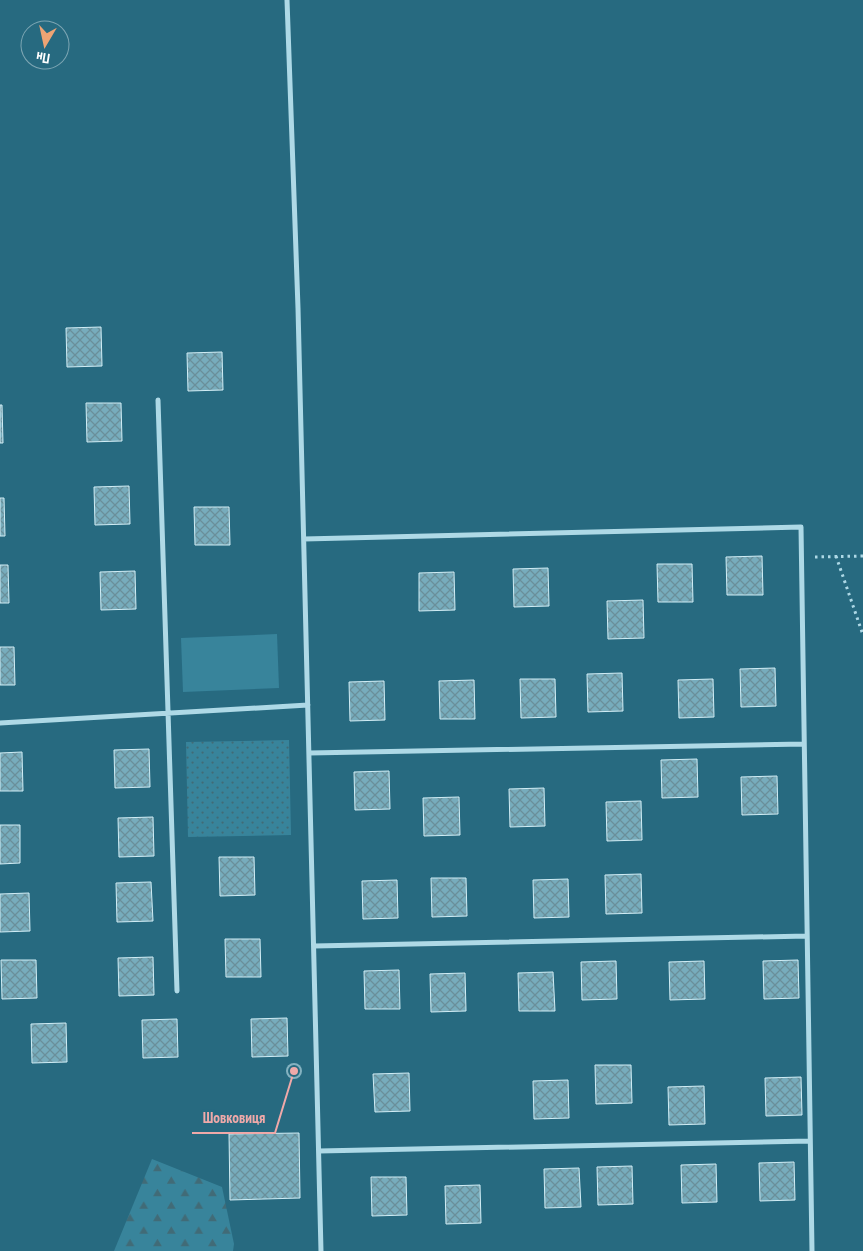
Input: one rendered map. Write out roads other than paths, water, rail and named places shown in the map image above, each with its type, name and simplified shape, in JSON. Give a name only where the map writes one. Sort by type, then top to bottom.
[{"type":"street","points":[[287,0],[298,298],[321,1251]]},
{"type":"street","points":[[158,400],[177,991]]},
{"type":"street","points":[[304,539],[801,527],[812,1251]]},
{"type":"street","points":[[0,723],[308,704]]},
{"type":"street","points":[[309,753],[804,744]]},
{"type":"street","points":[[314,946],[807,936]]},
{"type":"street","points":[[319,1151],[810,1141]]},
{"type":"place","name":"Шовковиця","points":[[294,1071]]}]
